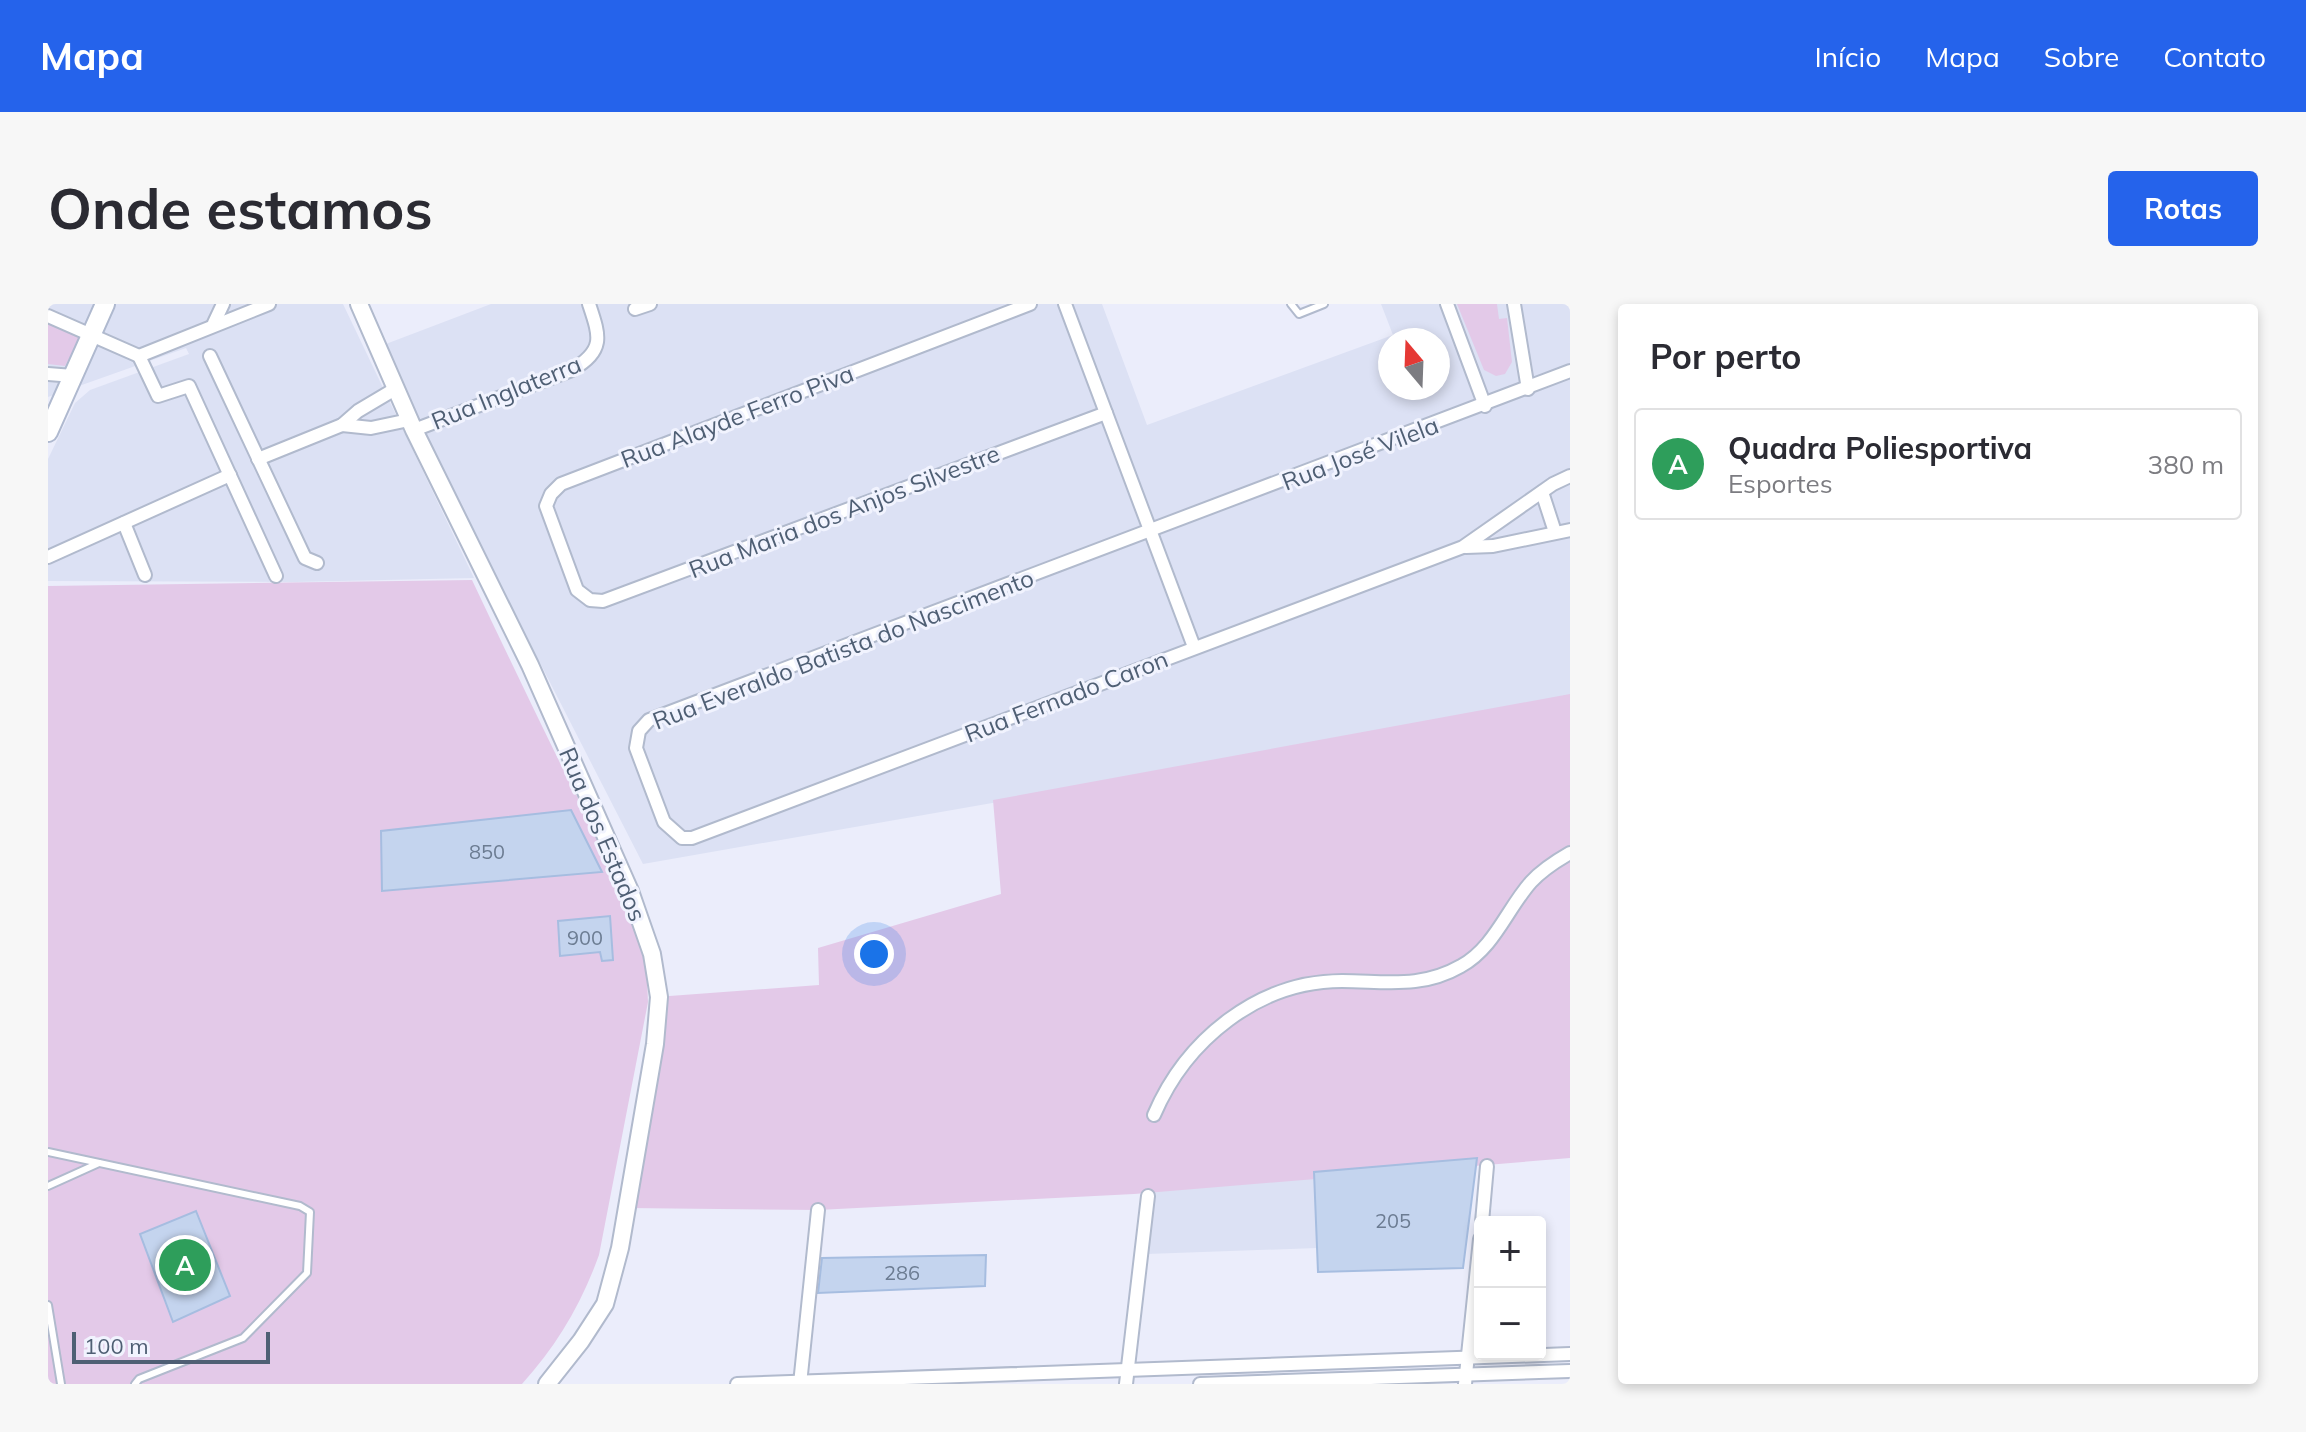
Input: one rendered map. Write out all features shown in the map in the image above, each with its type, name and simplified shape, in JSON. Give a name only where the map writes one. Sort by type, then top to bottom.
[{"type":"main road","points":[[48,432],[105,304]]},
{"type":"street","points":[[214,323],[223,304]]},
{"type":"street","points":[[139,356],[214,323],[269,304]]},
{"type":"street","name":"Rua dos Estados","points":[[359,304],[411,425],[530,665],[630,891],[652,954],[659,997],[655,1044],[631,1187],[605,1304],[547,1384]]},
{"type":"street","name":"Rua Inglaterra","points":[[411,425],[572,370],[590,358],[597,346],[597,329],[589,304]]},
{"type":"street","points":[[635,309],[650,304]]},
{"type":"street","name":"Rua Alayde Ferro Piva","points":[[583,596],[546,506],[551,494],[561,484],[1030,304]]},
{"type":"street","points":[[1065,304],[1194,647]]},
{"type":"street","points":[[1447,304],[1485,406]]},
{"type":"street","points":[[1514,304],[1528,389]]},
{"type":"street","points":[[48,316],[139,356],[158,396],[189,386],[276,576]]},
{"type":"street","points":[[210,356],[305,558],[317,563]]},
{"type":"street","name":"Rua José Vilela","points":[[1149,532],[1570,371]]},
{"type":"street","points":[[48,374],[73,376]]},
{"type":"street","points":[[258,459],[342,425],[358,411],[395,389]]},
{"type":"street","name":"Rua Maria dos Anjos Silvestre","points":[[583,596],[603,601],[1106,413]]},
{"type":"street","points":[[342,425],[371,428],[411,425]]},
{"type":"street","points":[[48,557],[230,475]]},
{"type":"street","name":"Rua Fernado Caron","points":[[671,830],[682,838],[692,838],[1463,547],[1570,476]]},
{"type":"street","points":[[1542,492],[1555,532]]},
{"type":"street","points":[[124,523],[145,575]]},
{"type":"street","name":"Rua Fernado Caron","points":[[1463,547],[1493,546],[1570,530]]},
{"type":"street","name":"Rua Everaldo Batista do Nascimento","points":[[671,830],[636,748],[639,731],[649,720],[1149,532]]},
{"type":"street","points":[[1154,1115],[1178,1069],[1211,1033],[1246,1008],[1271,994],[1327,981],[1399,984],[1447,974],[1476,956],[1533,880],[1570,853]]},
{"type":"street","points":[[1483,1216],[1487,1166]]},
{"type":"street","points":[[1126,1384],[1148,1196]]},
{"type":"street","points":[[800,1383],[818,1210]]},
{"type":"street","points":[[1466,1379],[1475,1288]]},
{"type":"street","points":[[737,1384],[1570,1354]]},
{"type":"street","points":[[1200,1384],[1466,1379],[1570,1371]]},
{"type":"lane","points":[[1291,304],[1299,314],[1324,304]]},
{"type":"lane","points":[[48,1152],[300,1206],[310,1212],[307,1273],[243,1338],[139,1379],[135,1384]]},
{"type":"lane","points":[[48,1186],[99,1163]]},
{"type":"lane","points":[[48,1305],[61,1384]]},
{"type":"shaded area","points":[[48,304],[343,304],[474,578],[295,582],[48,581],[48,459],[75,403],[90,390],[189,354],[186,348],[48,397]]},
{"type":"shaded area","points":[[491,304],[1102,304],[1147,425],[1378,340],[1378,400],[1450,400],[1450,328],[1390,328],[1381,304],[1570,304],[1570,702],[643,864],[378,347]]},
{"type":"shaded area","points":[[1457,304],[1497,304],[1499,319],[1507,318],[1512,362],[1505,374],[1496,376],[1484,370]]},
{"type":"shaded area","points":[[48,320],[80,338],[65,366],[48,364]]},
{"type":"shaded area","points":[[472,580],[618,878],[630,908],[646,970],[648,1002],[599,1255],[576,1308],[557,1339],[522,1384],[48,1384],[48,586]]},
{"type":"shaded area","points":[[1570,694],[1570,1158],[1134,1194],[818,1210],[628,1208],[656,997],[819,985],[818,948],[1001,894],[993,800]]},
{"type":"shaded area","points":[[1314,1172],[1317,1248],[1147,1254],[1156,1181]]},
{"type":"building","points":[[571,810],[602,872],[382,891],[381,831]]},
{"type":"building","points":[[610,916],[613,960],[602,961],[600,952],[560,956],[558,921]]},
{"type":"building","points":[[1477,1158],[1463,1268],[1318,1272],[1314,1172]]},
{"type":"building","points":[[196,1211],[230,1296],[173,1322],[140,1234]]},
{"type":"building","points":[[986,1255],[985,1286],[818,1293],[822,1258]]},
{"type":"place","name":"Quadra Poliesportiva","points":[[185,1265]]}]
